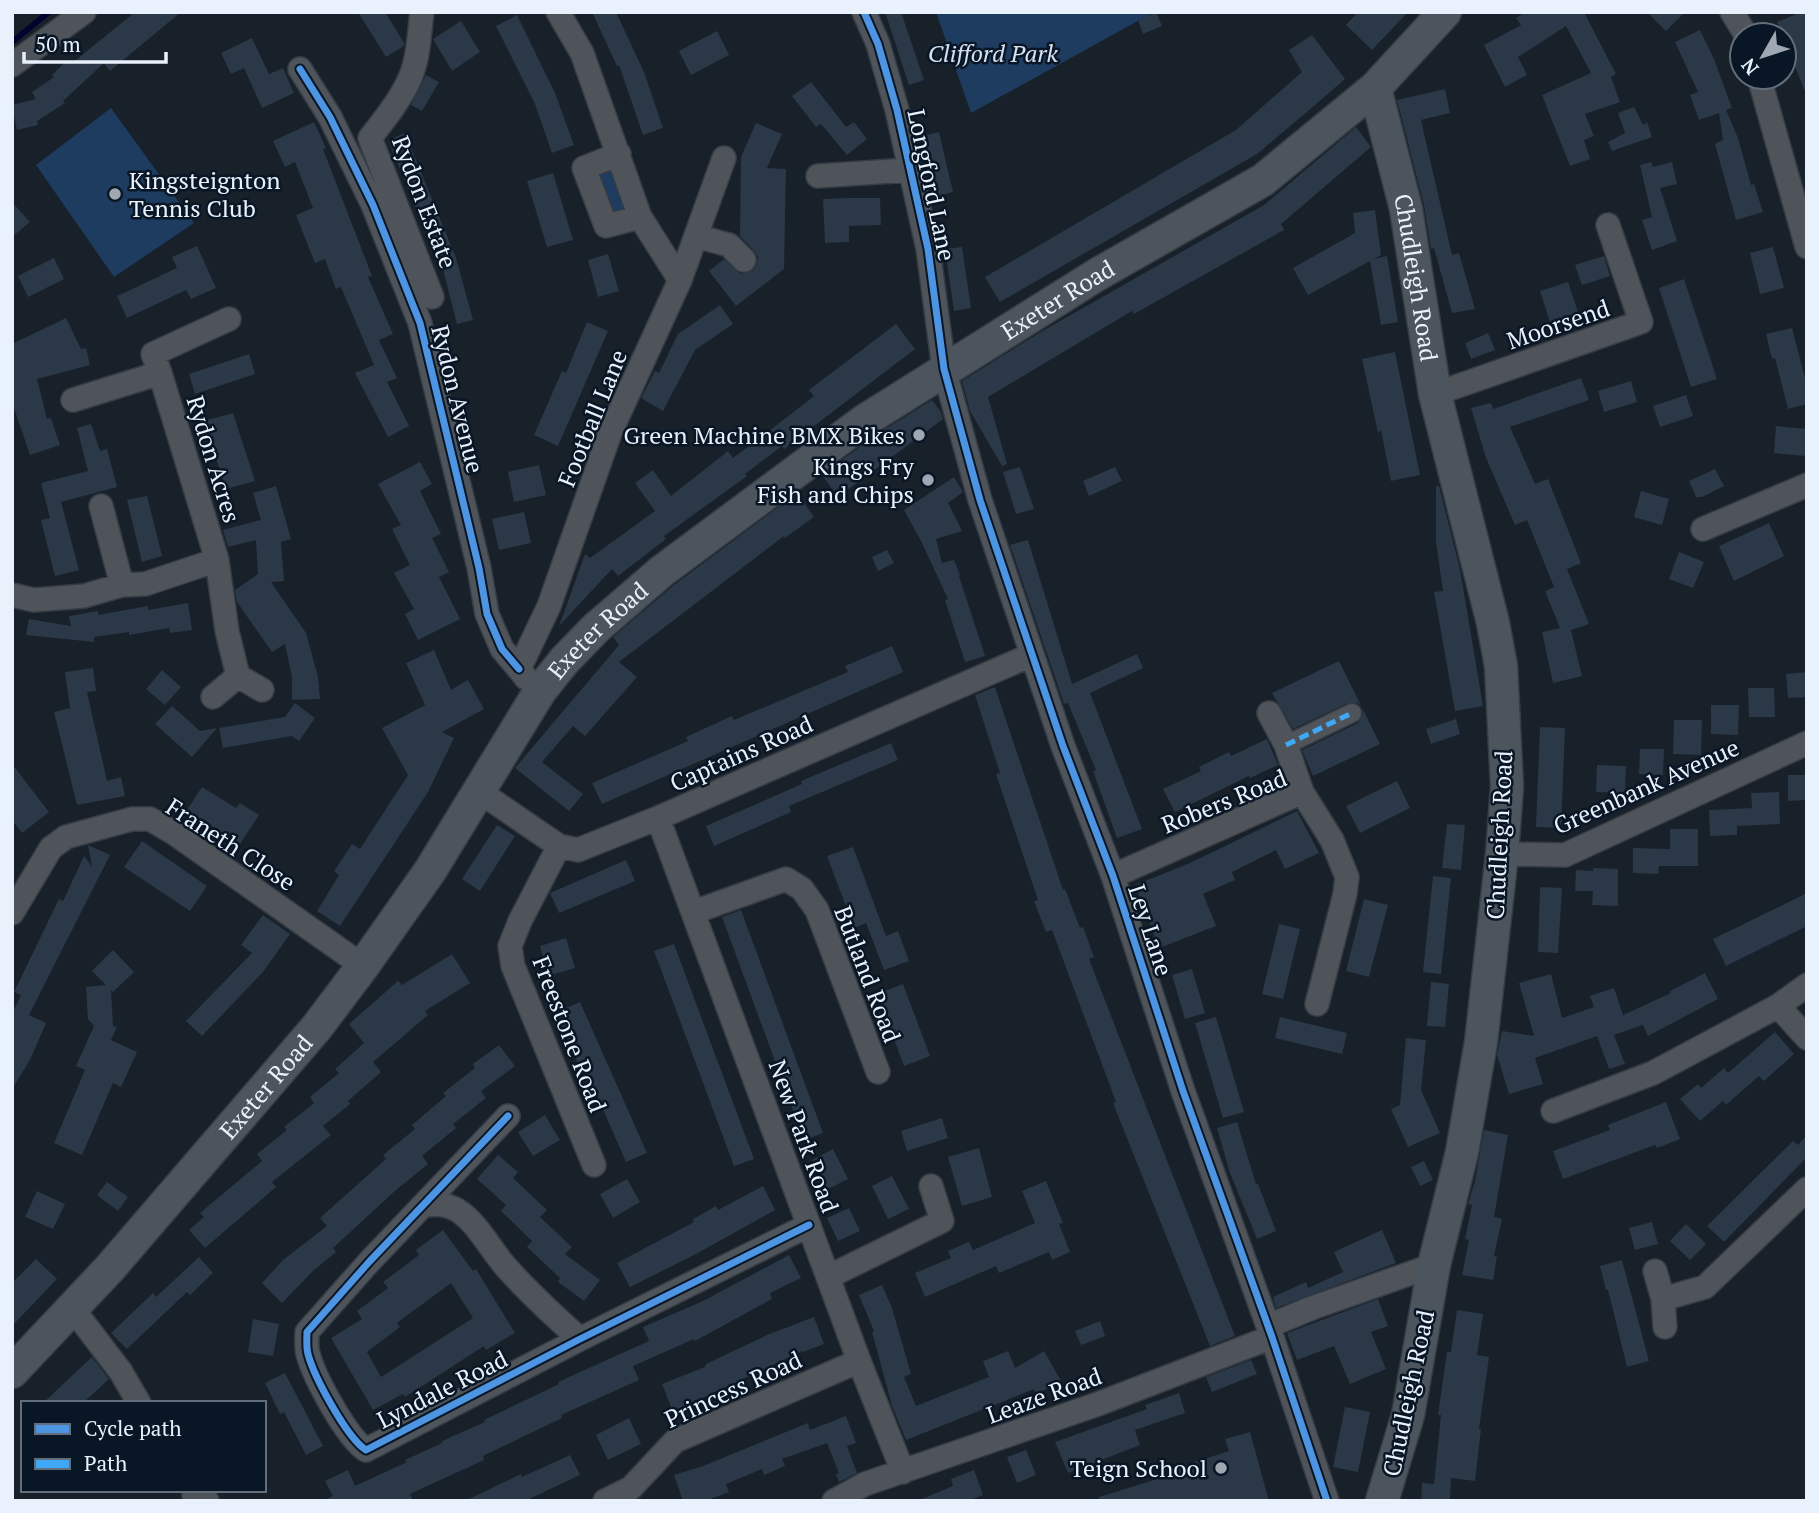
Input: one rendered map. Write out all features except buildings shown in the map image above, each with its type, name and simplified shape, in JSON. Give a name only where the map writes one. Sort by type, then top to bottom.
[{"type":"main road","name":"Exeter Road","points":[[12,1372],[110,1268],[317,1027],[363,966],[430,871],[480,792],[529,680],[564,661],[596,628],[662,571],[864,421],[1098,274],[1263,180],[1375,88],[1438,15]]},
{"type":"main road","name":"Chudleigh Road","points":[[1375,88],[1406,209],[1435,394],[1485,583],[1501,666],[1507,787],[1481,1042],[1462,1152],[1434,1265],[1408,1415],[1382,1501]]},
{"type":"street","points":[[12,65],[84,12]]},
{"type":"street","name":"Rydon Estate","points":[[422,12],[418,53],[410,79],[370,138],[432,297]]},
{"type":"street","points":[[558,12],[582,54],[640,217],[680,280]]},
{"type":"street","name":"Longford Lane","points":[[864,12],[878,44],[897,110],[928,249],[943,369]]},
{"type":"street","name":"Rydon Avenue","points":[[300,69],[331,117],[373,205],[420,323],[479,568],[487,614],[502,649],[529,680]]},
{"type":"street","points":[[1763,91],[1807,247]]},
{"type":"street","points":[[619,154],[584,168],[607,226],[640,217]]},
{"type":"street","name":"Football Lane","points":[[529,680],[549,606],[610,433],[680,280],[724,158]]},
{"type":"street","name":"Longford Lane","points":[[818,176],[909,170]]},
{"type":"street","name":"Moorsend","points":[[1435,394],[1641,323],[1608,225]]},
{"type":"street","points":[[696,236],[729,245],[744,260]]},
{"type":"street","name":"Rydon Acres","points":[[229,319],[153,354],[217,560],[227,631],[238,676]]},
{"type":"street","name":"Ley Lane","points":[[943,369],[980,500],[1031,655],[1113,876],[1183,1091],[1270,1332],[1327,1501]]},
{"type":"street","name":"Rydon Acres","points":[[74,400],[160,373]]},
{"type":"street","points":[[1703,529],[1807,485]]},
{"type":"street","points":[[101,506],[122,585]]},
{"type":"street","name":"Rydon Acres","points":[[12,595],[34,600],[83,596],[122,585],[145,584],[217,560]]},
{"type":"street","name":"Captains Road","points":[[559,846],[578,850],[658,818],[1031,655]]},
{"type":"street","points":[[213,697],[238,676],[262,690]]},
{"type":"street","points":[[1269,713],[1286,745],[1302,792]]},
{"type":"street","points":[[1286,745],[1352,713]]},
{"type":"street","name":"Greenbank Avenue","points":[[1502,853],[1565,855],[1807,743]]},
{"type":"street","points":[[480,792],[559,846]]},
{"type":"street","name":"Robers Road","points":[[1113,876],[1302,792],[1332,840],[1347,877],[1317,1004]]},
{"type":"street","name":"New Park Road","points":[[658,818],[859,1361],[903,1472]]},
{"type":"street","name":"Franeth Close","points":[[12,913],[51,848],[66,837],[132,819],[150,819],[185,840],[363,966]]},
{"type":"street","name":"Freestone Road","points":[[559,846],[510,946],[513,966],[594,1165]]},
{"type":"street","name":"Butland Road","points":[[694,912],[786,879],[802,888],[817,910],[878,1072]]},
{"type":"street","points":[[1553,1111],[1653,1073],[1778,1006],[1807,985]]},
{"type":"street","points":[[1778,1006],[1807,1038]]},
{"type":"street","name":"Lyndale Road","points":[[508,1116],[369,1262],[307,1332],[307,1353],[326,1392],[357,1444],[366,1450],[809,1225]]},
{"type":"street","points":[[828,1277],[942,1222],[931,1186]]},
{"type":"street","points":[[1663,1299],[1705,1287],[1807,1189]]},
{"type":"street","points":[[426,1205],[443,1204],[459,1211],[538,1302],[580,1339]]},
{"type":"street","name":"Leaze Road","points":[[834,1501],[865,1484],[1098,1404],[1270,1332],[1312,1308],[1434,1265]]},
{"type":"street","points":[[1655,1271],[1663,1299],[1665,1327]]},
{"type":"street","points":[[73,1309],[121,1372],[138,1401]]},
{"type":"street","name":"Princess Road","points":[[605,1501],[631,1488],[675,1441],[859,1361]]},
{"type":"green space","name":"Clifford Park","points":[[936,12],[1154,12],[971,113]]},
{"type":"green space","name":"Kingsteignton Tennis Club","points":[[111,108],[194,223],[114,277],[36,165]]},
{"type":"green space","points":[[612,171],[625,209],[607,215],[594,177]]},
{"type":"waterway","points":[[12,42],[49,12]]},
{"type":"marked path","points":[[1286,745],[1352,713]]},
{"type":"cycle path","points":[[864,12],[878,44],[897,110],[928,249],[944,369],[980,500],[1063,746],[1113,876],[1183,1091],[1272,1337],[1327,1501]]},
{"type":"cycle path","points":[[300,69],[330,117],[373,205],[420,323],[479,568],[487,614],[502,649],[519,669]]},
{"type":"cycle path","points":[[508,1116],[369,1262],[307,1332],[308,1354],[324,1391],[350,1433],[366,1450],[809,1225]]},
{"type":"place","name":"Kingsteignton Tennis Club","points":[[115,194]]},
{"type":"place","name":"Green Machine BMX Bikes","points":[[919,435]]},
{"type":"place","name":"Kings Fry Fish and Chips","points":[[928,480]]},
{"type":"place","name":"Teign School","points":[[1221,1468]]}]
